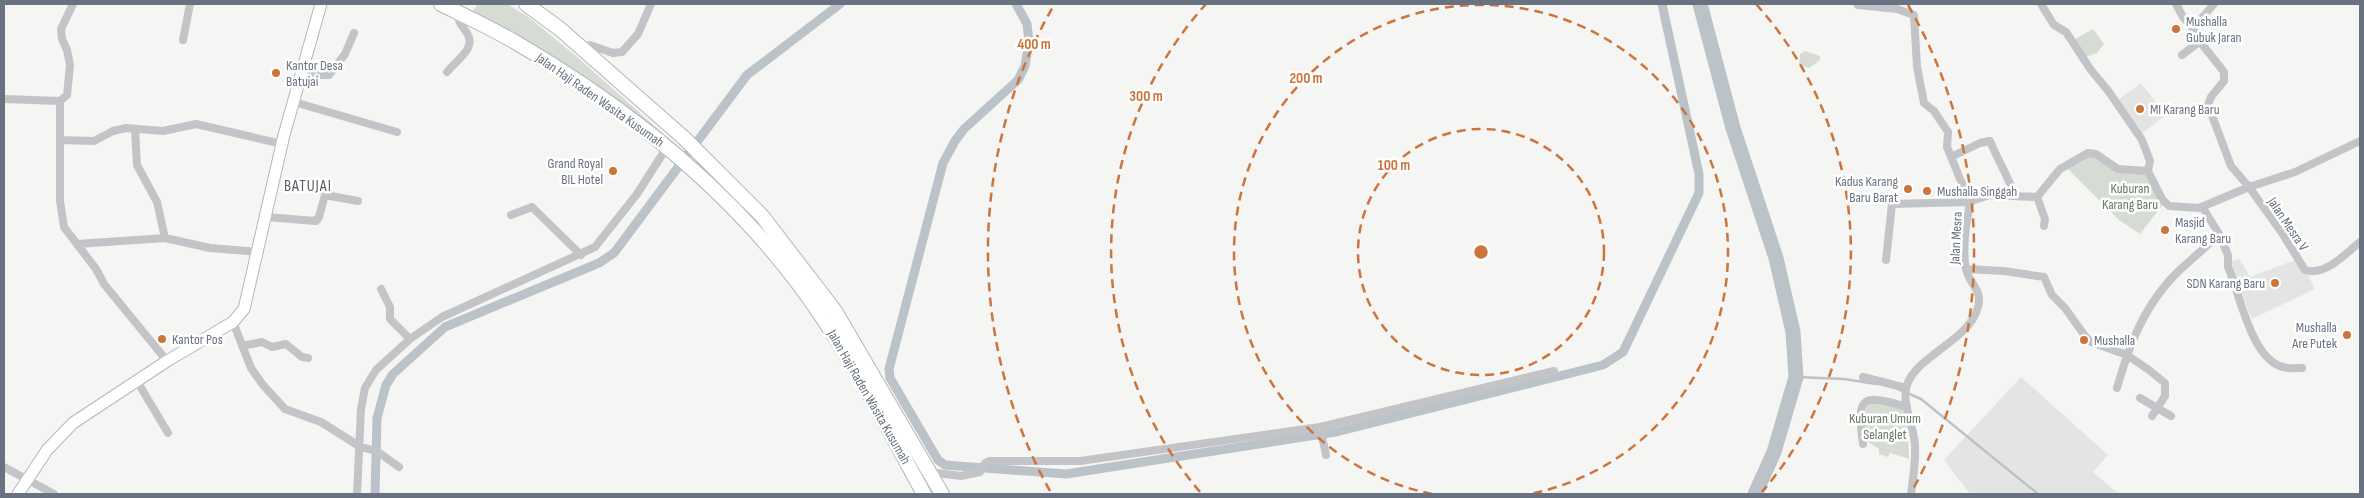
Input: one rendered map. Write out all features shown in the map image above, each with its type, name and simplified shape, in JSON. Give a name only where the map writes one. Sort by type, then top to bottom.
[{"type":"highway","points":[[450,9],[464,8],[470,4]]},
{"type":"highway","name":"Jalan Haji Raden Wasita Kusumah","points":[[526,4],[560,29],[684,138],[762,216],[898,415],[942,494]]},
{"type":"highway","name":"Jalan Haji Raden Wasita Kusumah","points":[[450,9],[513,41],[612,105],[691,168],[737,213],[829,315],[856,371],[924,494]]},
{"type":"main road","points":[[18,494],[47,450],[64,432],[166,360],[233,322],[244,309],[282,144],[321,4]]},
{"type":"street","points":[[73,4],[61,29],[70,65],[68,93],[60,101],[63,224],[104,284],[166,360]]},
{"type":"street","points":[[183,40],[190,4]]},
{"type":"street","points":[[582,50],[590,44],[613,53],[622,52],[638,34],[652,4]]},
{"type":"street","points":[[2041,4],[2054,25],[2066,32],[2142,140],[2150,160],[2148,171],[2162,199],[2169,206],[2190,209],[2203,208],[2249,187],[2295,172],[2360,141]]},
{"type":"street","points":[[2176,4],[2183,17],[2194,30]]},
{"type":"street","points":[[2214,4],[2194,30],[2194,36],[2224,72],[2224,80],[2209,99],[2208,108],[2226,158],[2249,187]]},
{"type":"street","points":[[1858,5],[1897,9],[1914,15],[1917,67],[1924,103],[1934,111],[1948,132],[1947,147],[1971,201],[1892,204],[1886,260]]},
{"type":"street","points":[[447,72],[464,54],[469,45],[470,38],[450,9]]},
{"type":"street","points":[[303,70],[320,75],[329,74],[345,54],[354,33]]},
{"type":"street","points":[[2182,55],[2199,42]]},
{"type":"street","points":[[4,100],[60,101]]},
{"type":"street","points":[[294,102],[397,132]]},
{"type":"street","points":[[60,140],[94,141],[118,129],[135,128],[163,131],[196,124],[282,144]]},
{"type":"street","points":[[135,128],[137,165],[157,202],[165,238]]},
{"type":"street","points":[[1951,157],[1980,143],[1990,141],[2015,196]]},
{"type":"street","points":[[357,494],[361,447],[361,409],[365,388],[380,365],[410,339],[442,318],[595,247],[637,194],[669,149]]},
{"type":"street","points":[[2044,226],[2045,219],[2037,197],[2060,169],[2088,153],[2096,154],[2118,169],[2148,171]]},
{"type":"street","name":"Jalan Mesra V","points":[[2249,187],[2282,233],[2305,270],[2313,272],[2323,269],[2360,242]]},
{"type":"street","points":[[266,217],[316,222],[325,195],[358,200]]},
{"type":"street","name":"Jalan Mesra","points":[[1906,390],[1918,370],[1961,332],[1977,312],[1979,293],[1969,279],[1964,256],[1971,201],[1990,195],[2037,197]]},
{"type":"street","points":[[511,215],[532,207],[581,255]]},
{"type":"street","points":[[2203,208],[2219,234],[2228,255],[2228,268],[2255,341],[2272,361],[2282,367],[2302,368]]},
{"type":"street","points":[[2117,388],[2127,355],[2142,318],[2153,300],[2170,280],[2219,234]]},
{"type":"street","points":[[77,244],[165,238],[210,248],[258,252]]},
{"type":"street","points":[[1966,269],[2042,276],[2052,295],[2066,308],[2087,339],[2097,346],[2127,355],[2165,383],[2165,396],[2152,416]]},
{"type":"street","points":[[381,289],[390,307],[390,318],[410,339]]},
{"type":"street","points":[[233,322],[251,368],[284,409],[321,422],[361,447],[378,452],[399,467]]},
{"type":"street","points":[[242,346],[262,342],[272,347],[286,344],[302,357],[308,358]]},
{"type":"street","points":[[929,472],[961,476],[1001,460],[1080,461],[1321,428],[1554,371]]},
{"type":"street","points":[[1863,377],[1906,390],[1907,405],[1915,443],[1911,494]]},
{"type":"street","points":[[137,381],[168,433]]},
{"type":"street","points":[[2140,398],[2171,416]]},
{"type":"street","points":[[1863,444],[1860,409],[1864,404],[1870,399],[1878,399],[1907,405]]},
{"type":"street","points":[[1321,428],[1326,455]]},
{"type":"street","points":[[4,466],[54,494]]},
{"type":"shaded area","name":"MI Karang Baru","points":[[2141,83],[2166,115],[2139,136],[2114,103]]},
{"type":"shaded area","name":"SDN Karang Baru","points":[[2239,258],[2250,277],[2295,260],[2307,273],[2315,289],[2252,319],[2229,263]]},
{"type":"shaded area","points":[[2021,377],[2108,455],[2093,472],[2119,494],[1970,494],[1944,460]]},
{"type":"green space","points":[[478,4],[507,4],[527,16],[576,56],[678,147],[676,150],[464,14],[472,12]]},
{"type":"green space","points":[[2093,29],[2104,44],[2097,53],[2082,58],[2072,41]]},
{"type":"green space","points":[[1805,51],[1820,56],[1820,60],[1809,68],[1799,66],[1800,54]]},
{"type":"green space","name":"Kuburan Karang Baru","points":[[2092,154],[2115,171],[2147,174],[2164,203],[2140,234],[2119,220],[2067,168]]},
{"type":"green space","name":"Kuburan Umum Selanglet","points":[[1870,398],[1903,409],[1908,433],[1909,459],[1890,453],[1888,457],[1879,454],[1879,449],[1864,439],[1863,418]]},
{"type":"waterway","points":[[375,494],[377,418],[386,385],[393,374],[445,327],[599,263],[614,253],[747,75],[840,4]]},
{"type":"waterway","points":[[1016,4],[1027,24],[1029,41],[1025,66],[1018,80],[964,129],[943,163],[889,369],[890,378],[938,460],[945,465],[1066,474],[1336,432],[1603,365],[1623,352],[1699,193],[1699,174],[1662,4]]},
{"type":"waterway","points":[[1700,4],[1733,128],[1776,258],[1793,332],[1796,377],[1774,452],[1755,494]]},
{"type":"waterway","points":[[1796,377],[1844,379],[1876,384]]},
{"type":"waterway","points":[[1898,389],[1921,399],[2038,494]]},
{"type":"place","name":"Mushalla Gubuk Jaran","points":[[2176,29]]},
{"type":"place","name":"Kantor Desa Batujai","points":[[276,73]]},
{"type":"place","name":"MI Karang Baru","points":[[2140,109]]},
{"type":"place","name":"Grand Royal BIL Hotel","points":[[613,171]]},
{"type":"place","name":"Kadus Karang Baru Barat","points":[[1908,189]]},
{"type":"place","name":"Mushalla Singgah","points":[[1927,191]]},
{"type":"place","name":"Masjid Karang Baru","points":[[2165,230]]},
{"type":"place","name":"SDN Karang Baru","points":[[2275,283]]},
{"type":"place","name":"Mushalla Are Putek","points":[[2347,335]]},
{"type":"place","name":"Kantor Pos","points":[[162,339]]},
{"type":"place","name":"Mushalla","points":[[2084,340]]},
{"type":"district","name":"BATUJAI","points":[[308,186]]}]
